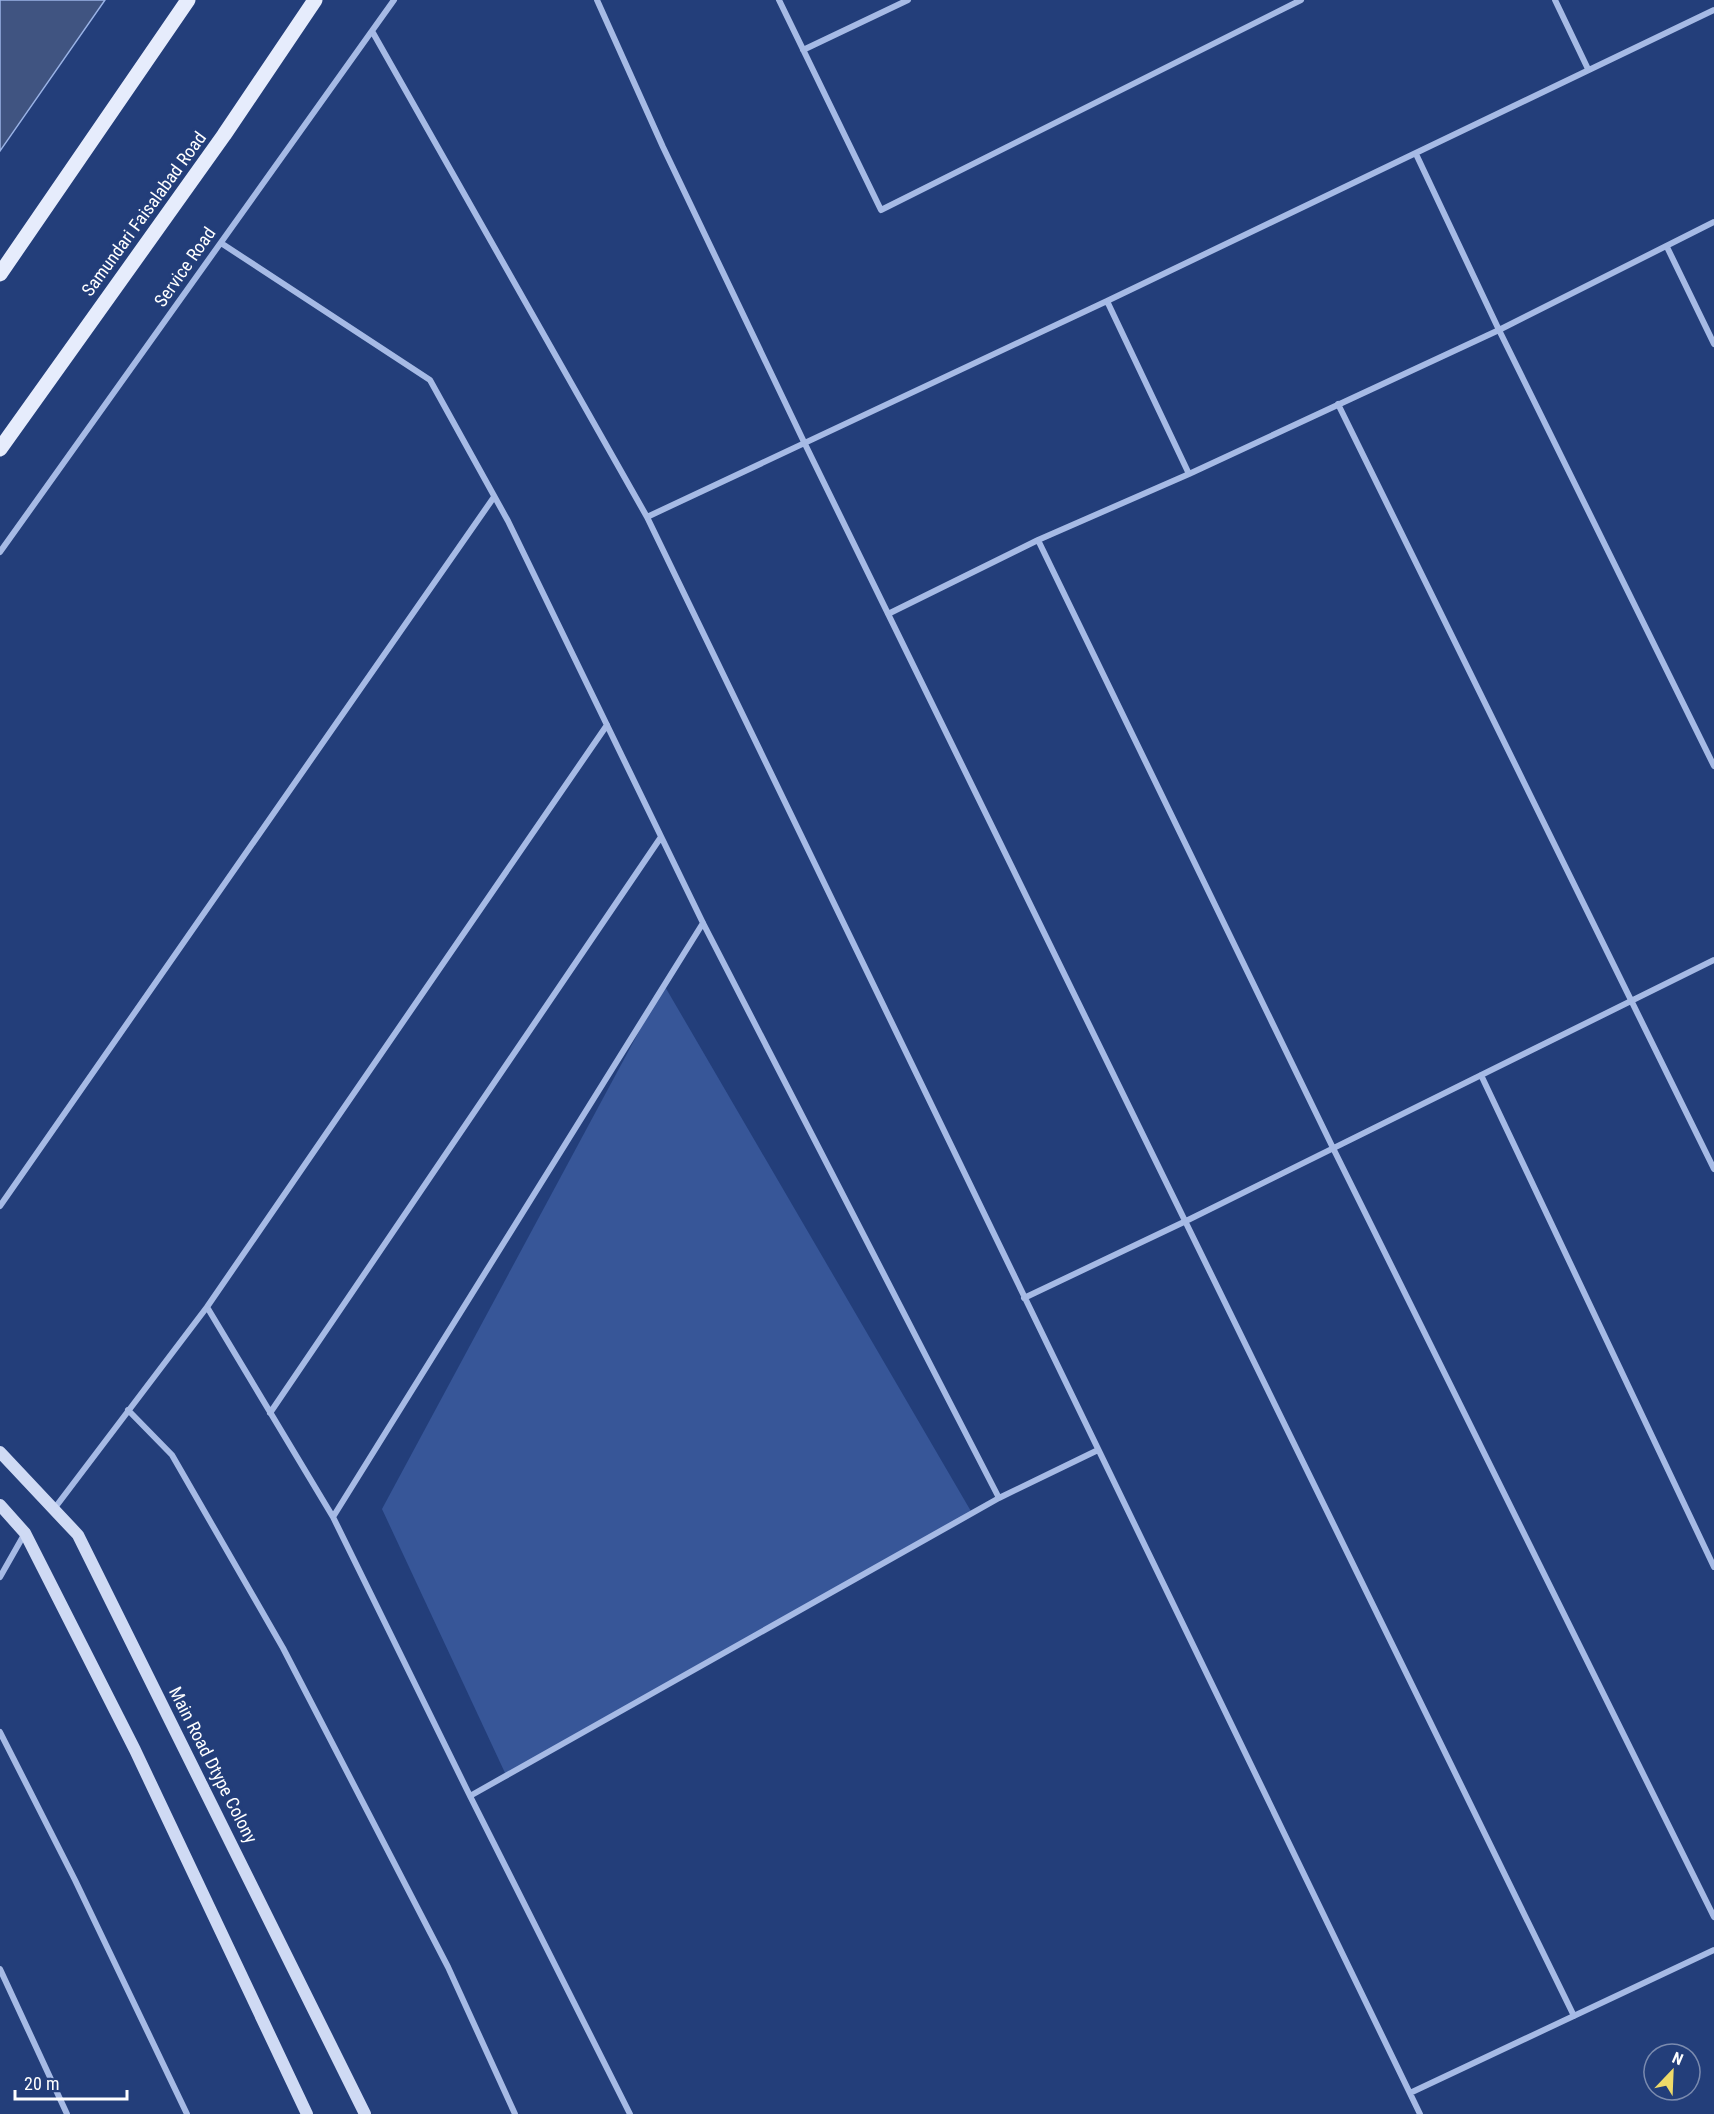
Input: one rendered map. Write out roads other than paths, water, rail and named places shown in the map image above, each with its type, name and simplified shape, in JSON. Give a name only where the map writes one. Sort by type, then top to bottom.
[{"type":"main road","points":[[0,274],[188,0]]},
{"type":"main road","name":"Samundari Faisalabad Road","points":[[0,448],[224,135],[315,0]]},
{"type":"main road","name":"Main Road Dtype Colony","points":[[0,1452],[78,1535],[365,2114]]},
{"type":"main road","points":[[0,1505],[25,1533],[135,1750],[307,2114]]},
{"type":"street","name":"Service Road","points":[[0,552],[394,0]]},
{"type":"street","points":[[597,0],[663,147],[804,442],[1574,2016]]},
{"type":"street","points":[[779,0],[880,210],[1301,0]]},
{"type":"street","points":[[803,50],[908,0]]},
{"type":"street","points":[[1555,0],[1588,69]]},
{"type":"street","points":[[647,517],[1107,301],[1714,10]]},
{"type":"street","points":[[372,31],[647,517],[1420,2114]]},
{"type":"street","points":[[1416,154],[1499,330],[1714,766]]},
{"type":"street","points":[[888,614],[1038,540],[1189,474],[1499,330],[1714,222]]},
{"type":"street","points":[[221,243],[430,380],[494,497],[703,923],[999,1498]]},
{"type":"street","points":[[1667,247],[1714,344]]},
{"type":"street","points":[[1107,301],[1189,474]]},
{"type":"street","points":[[1338,404],[1714,1169]]},
{"type":"street","points":[[0,1206],[494,497]]},
{"type":"street","points":[[1038,540],[1333,1148],[1714,1917]]},
{"type":"street","points":[[53,1509],[207,1307],[607,725]]},
{"type":"street","points":[[270,1413],[661,837]]},
{"type":"street","points":[[333,1517],[703,923]]},
{"type":"street","points":[[1024,1298],[1186,1221],[1714,960]]},
{"type":"street","points":[[1481,1075],[1714,1567]]},
{"type":"street","points":[[207,1307],[333,1517],[630,2114]]},
{"type":"street","points":[[128,1410],[172,1455],[284,1648],[448,1966],[515,2114]]},
{"type":"street","points":[[470,1796],[999,1498],[1098,1450]]},
{"type":"street","points":[[0,1577],[25,1533]]},
{"type":"street","points":[[0,1732],[75,1880],[187,2114]]},
{"type":"street","points":[[1410,2093],[1714,1950]]},
{"type":"street","points":[[0,1969],[67,2114]]}]
